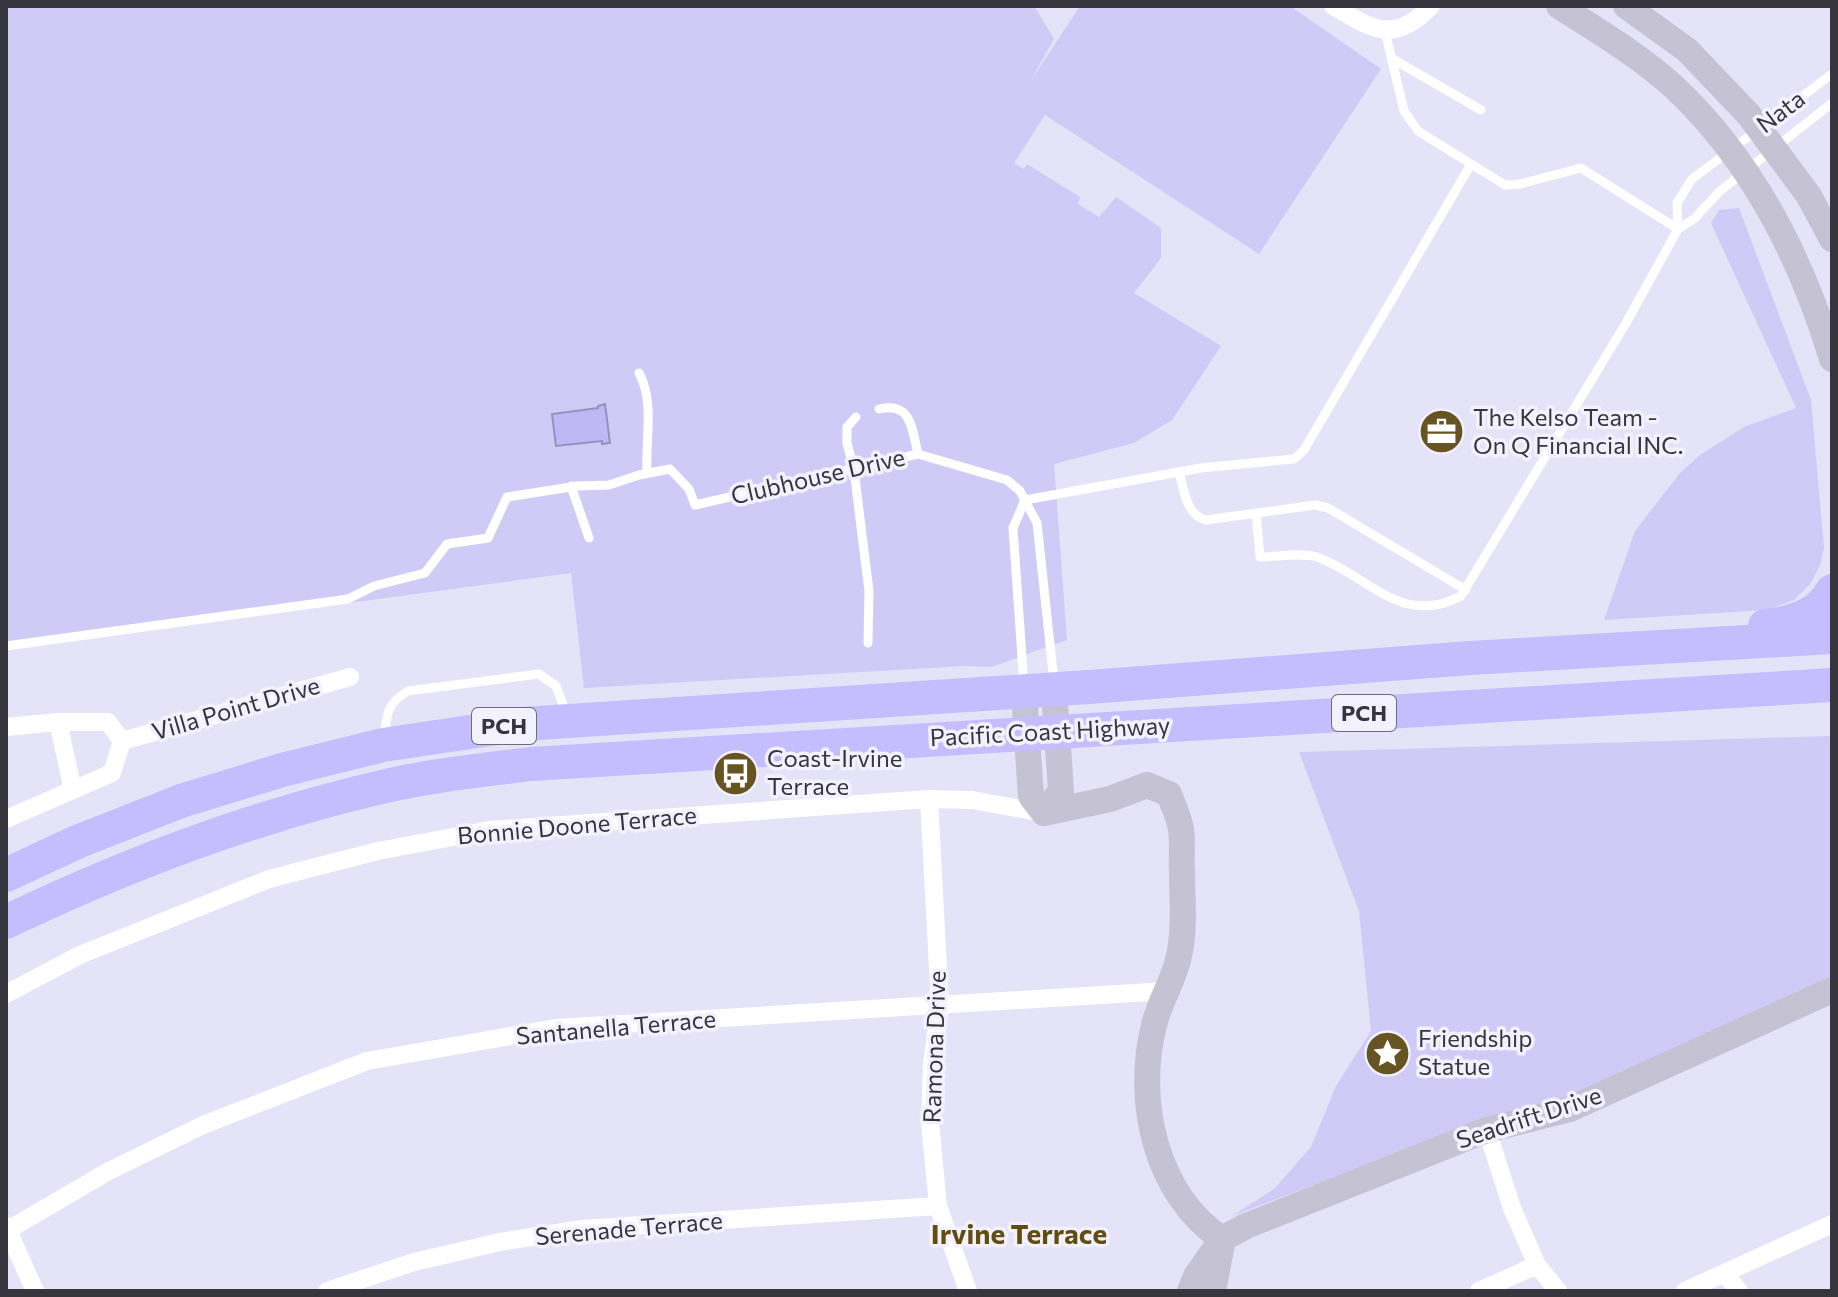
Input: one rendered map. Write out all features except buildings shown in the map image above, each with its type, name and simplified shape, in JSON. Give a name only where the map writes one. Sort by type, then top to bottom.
[{"type":"highway","points":[[1712,644],[1762,626],[1799,619],[1824,603],[1832,591]]},
{"type":"highway","name":"Pacific Coast Highway","points":[[6,875],[77,842],[181,801],[282,770],[383,745],[523,724],[1039,691],[1470,658],[1832,637]]},
{"type":"highway","name":"Pacific Coast Highway","points":[[6,922],[103,877],[199,839],[264,818],[389,785],[531,764],[1832,685]]},
{"type":"street","points":[[1333,6],[1372,29],[1385,31],[1415,20],[1431,6]]},
{"type":"street","points":[[1559,6],[1631,53],[1673,87],[1730,149],[1777,223],[1820,320],[1832,359]]},
{"type":"street","points":[[1626,6],[1687,50],[1768,138],[1809,196],[1832,239]]},
{"type":"street","name":"Villa Point Drive","points":[[122,741],[350,677]]},
{"type":"street","points":[[1039,691],[1043,734],[1031,796],[1044,813]]},
{"type":"street","points":[[58,722],[73,790]]},
{"type":"street","name":"Villa Point Drive","points":[[6,727],[58,722],[108,722],[122,741]]},
{"type":"street","name":"Villa Point Drive","points":[[6,819],[112,773],[122,741]]},
{"type":"street","name":"Bonnie Doone Terrace","points":[[6,994],[80,955],[269,879],[378,851],[490,830],[929,799],[972,800],[1044,813],[1110,799],[1147,785],[1169,794],[1181,828],[1183,929],[1180,954],[1167,991]]},
{"type":"street","name":"Ramona Drive","points":[[929,799],[940,1006],[932,1063],[930,1122],[938,1206],[968,1291]]},
{"type":"street","name":"Seadrift Drive","points":[[1222,1239],[1246,1226],[1487,1130],[1570,1109],[1832,990]]},
{"type":"street","points":[[1167,991],[1154,1022],[1148,1056],[1146,1089],[1150,1122],[1168,1175],[1197,1218],[1222,1239]]},
{"type":"street","name":"Santanella Terrace","points":[[7,1228],[107,1172],[203,1125],[367,1061],[556,1028],[1167,991]]},
{"type":"street","points":[[1487,1130],[1512,1208],[1537,1265],[1558,1291]]},
{"type":"street","name":"Serenade Terrace","points":[[327,1291],[414,1262],[500,1242],[582,1229],[938,1206]]},
{"type":"street","points":[[1685,1291],[1832,1224]]},
{"type":"street","points":[[7,1228],[35,1291]]},
{"type":"street","points":[[1190,1291],[1196,1276],[1222,1239]]},
{"type":"street","points":[[1213,1291],[1222,1239]]},
{"type":"street","points":[[1479,1291],[1537,1265]]},
{"type":"street","points":[[1724,1273],[1739,1291]]},
{"type":"lane","points":[[1256,513],[1260,557],[1313,556],[1397,603],[1426,606],[1447,603],[1466,590],[1626,323],[1678,229],[1581,168],[1505,185],[1418,131],[1404,111],[1385,31]]},
{"type":"lane","points":[[1391,58],[1481,110]]},
{"type":"lane","name":"Nata","points":[[1832,74],[1768,138],[1746,171],[1720,191],[1694,219],[1678,229],[1677,203],[1692,179],[1730,149],[1768,138],[1832,103]]},
{"type":"lane","points":[[1025,500],[1179,472],[1294,459],[1304,450],[1471,164]]},
{"type":"lane","points":[[6,646],[348,599],[374,586],[425,573],[447,544],[488,538],[507,497],[571,486],[609,485],[647,473],[648,413],[645,384],[639,373]]},
{"type":"lane","points":[[879,409],[890,406],[900,409],[910,421],[918,454]]},
{"type":"lane","points":[[856,417],[847,427],[847,443],[854,470],[869,591],[868,643]]},
{"type":"lane","name":"Clubhouse Drive","points":[[647,473],[670,469],[689,489],[695,505],[918,454],[1007,480],[1025,500]]},
{"type":"lane","points":[[1179,472],[1191,510],[1197,518],[1206,520],[1315,505],[1328,508],[1466,590]]},
{"type":"lane","points":[[571,486],[589,538]]},
{"type":"lane","points":[[1025,500],[1013,528],[1039,691]]},
{"type":"lane","points":[[1025,500],[1037,523],[1039,691]]},
{"type":"lane","points":[[383,745],[388,711],[395,699],[408,691],[539,674],[556,686],[569,720]]},
{"type":"shaded area","points":[[6,6],[1034,6],[1054,39],[1030,82],[1080,6],[1290,6],[1381,69],[1259,254],[1045,115],[1014,163],[1024,169],[1027,164],[1080,197],[1078,204],[1099,217],[1116,197],[1161,228],[1161,258],[1134,293],[1221,346],[1172,420],[1134,443],[1054,464],[1067,640],[991,667],[584,688],[571,573],[6,649]]},
{"type":"shaded area","points":[[1739,208],[1811,400],[1824,548],[1820,565],[1811,583],[1794,600],[1767,610],[1604,620],[1635,531],[1680,473],[1700,455],[1744,427],[1796,408],[1711,223],[1719,210]]},
{"type":"shaded area","points":[[605,404],[610,443],[602,444],[602,441],[556,446],[552,414],[598,408]]},
{"type":"shaded area","points":[[1832,736],[1832,977],[1568,1101],[1480,1122],[1232,1216],[1274,1189],[1311,1147],[1336,1086],[1371,1031],[1359,911],[1299,752]]},
{"type":"place","name":"The Kelso Team - On Q Financial INC.","points":[[1442,432]]},
{"type":"place","name":"Coast-Irvine Terrace","points":[[736,773]]},
{"type":"place","name":"Friendship Statue","points":[[1387,1053]]},
{"type":"district","name":"Irvine Terrace","points":[[1019,1234]]}]
